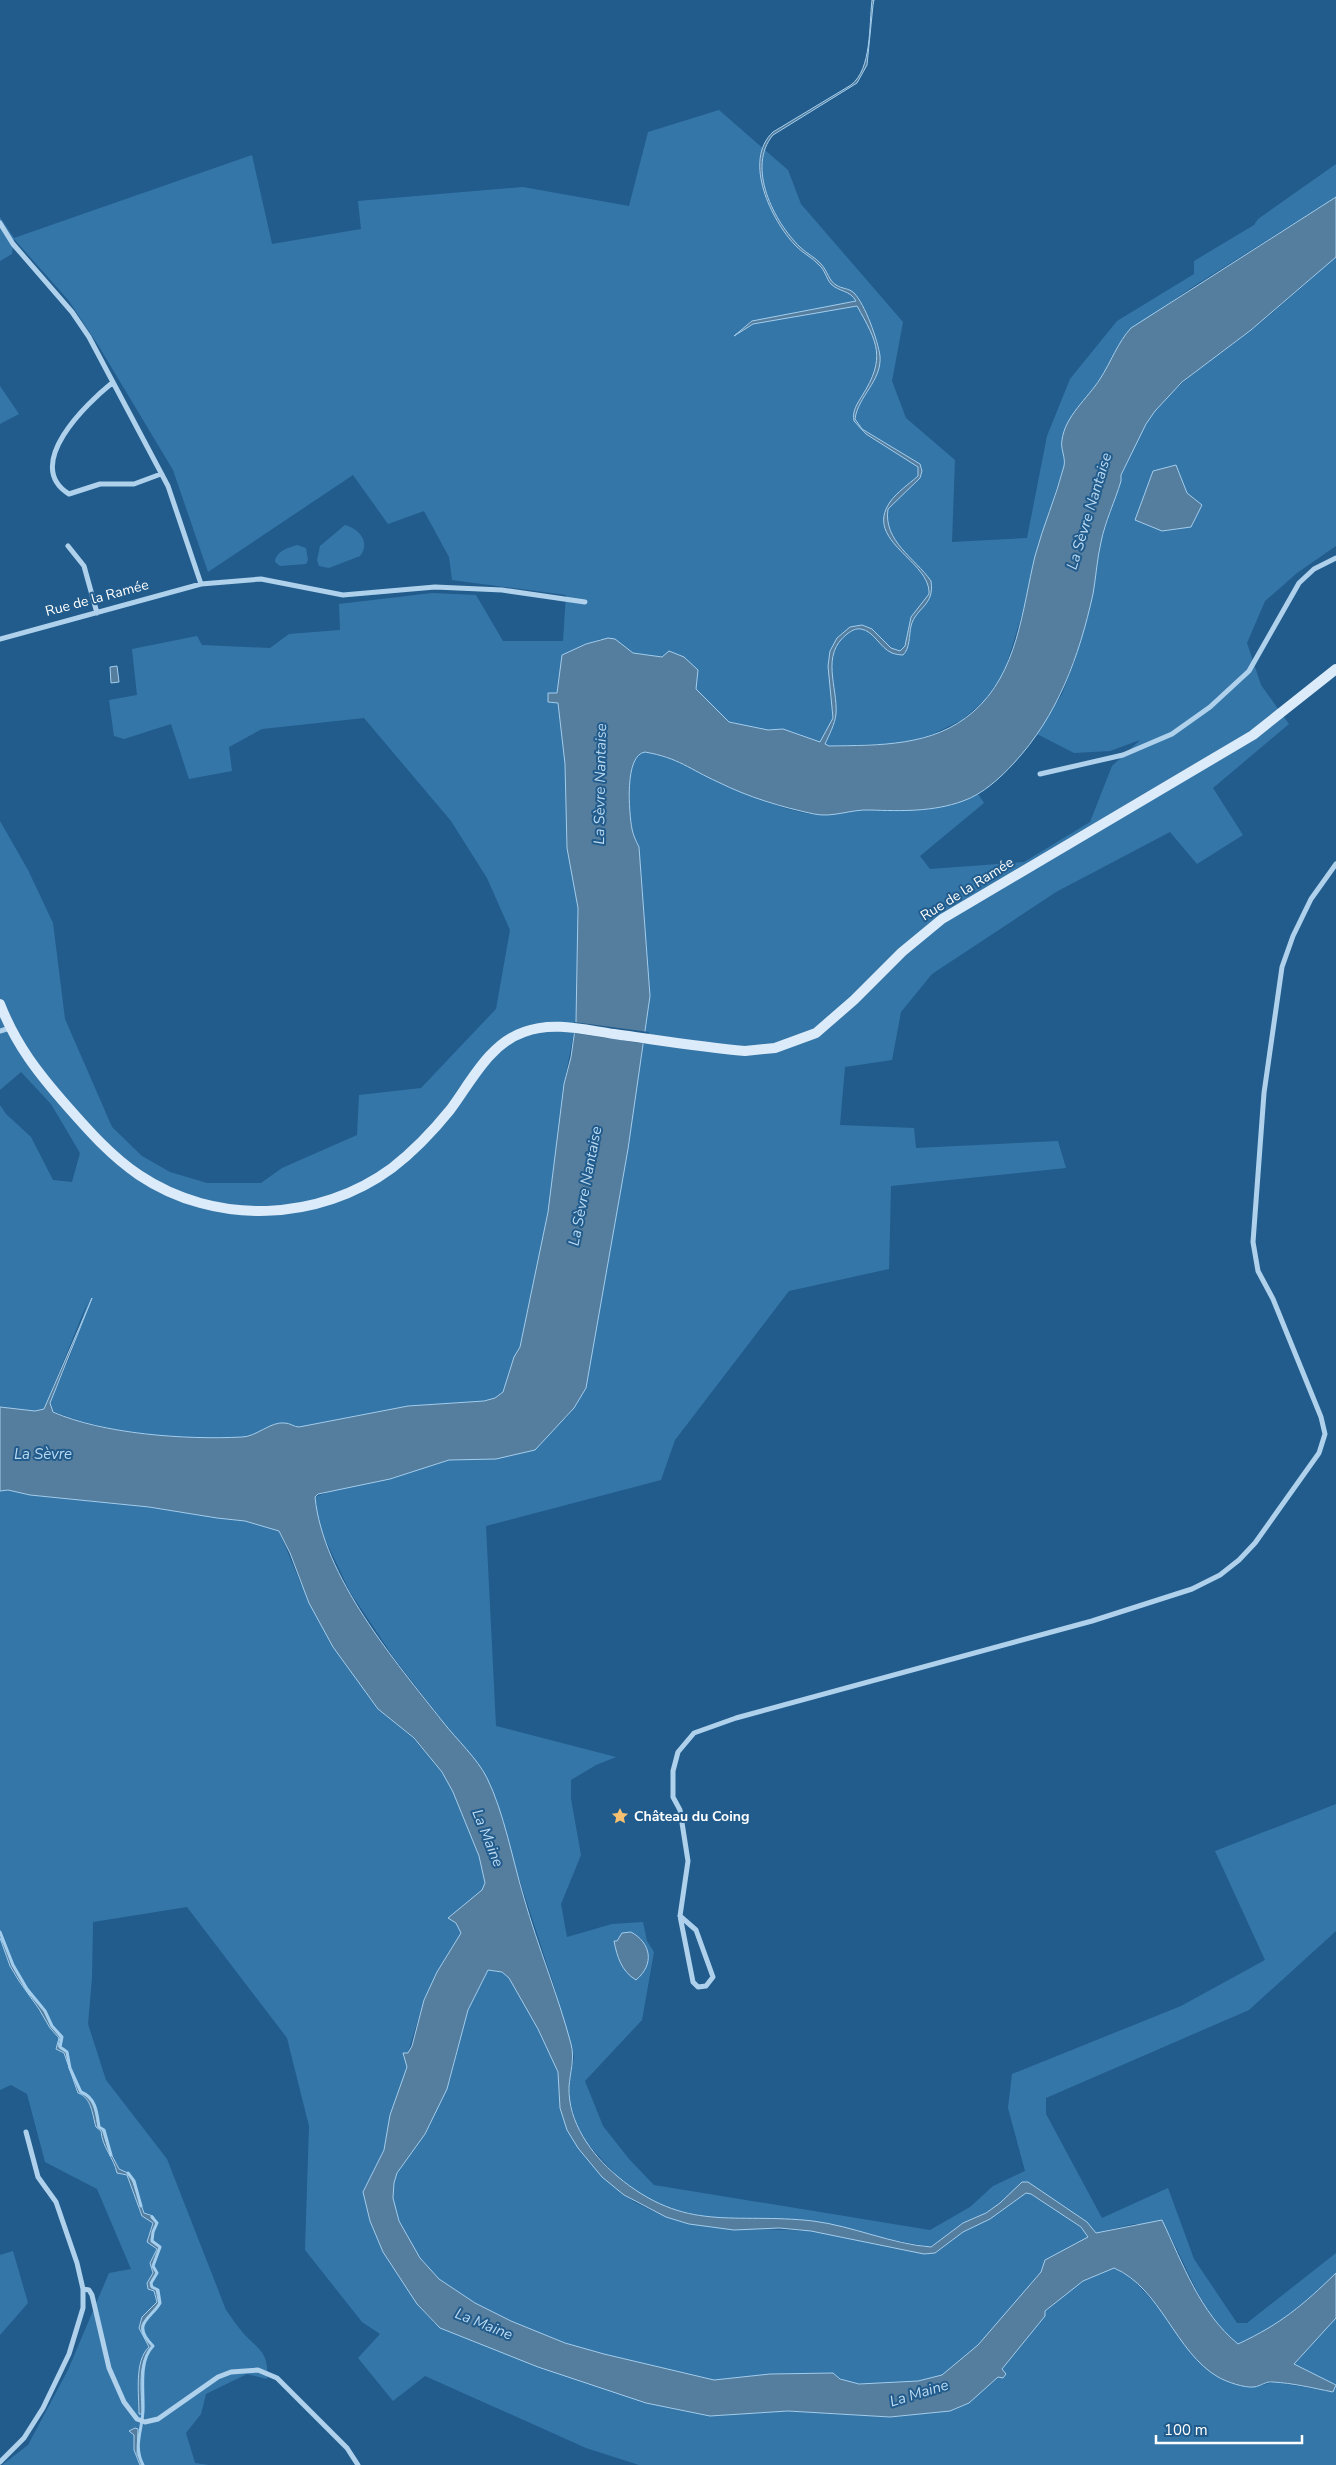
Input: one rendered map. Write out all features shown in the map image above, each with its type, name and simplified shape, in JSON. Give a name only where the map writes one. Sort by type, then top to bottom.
[{"type":"main road","name":"Rue de la Ramée","points":[[0,1004],[5,1029],[41,1077],[99,1141],[128,1167],[158,1186],[212,1206],[259,1212],[315,1205],[352,1192],[397,1164],[428,1136],[502,1044],[526,1031],[560,1026],[730,1050],[754,1050],[790,1044],[816,1033],[854,1000],[902,952],[942,919],[1253,735],[1289,708],[1336,668]]},
{"type":"street","points":[[0,223],[13,244],[80,325],[168,486],[201,584]]},
{"type":"street","points":[[112,383],[93,398],[68,428],[52,457],[54,476],[62,490],[68,494],[100,484],[134,484],[161,474]]},
{"type":"street","points":[[68,546],[84,566],[97,613]]},
{"type":"street","points":[[1040,774],[1123,755],[1172,734],[1210,707],[1249,672],[1299,583],[1314,569],[1336,558]]},
{"type":"street","name":"Rue de la Ramée","points":[[0,639],[201,584],[261,580],[343,595],[435,587],[502,590],[585,602]]},
{"type":"street","points":[[680,1916],[696,1930],[713,1977],[706,1986],[698,1987],[693,1982],[680,1916],[688,1861],[680,1810],[673,1797],[673,1771],[678,1752],[694,1733],[736,1718],[1092,1621],[1192,1589],[1220,1575],[1239,1560],[1255,1543],[1319,1453],[1326,1434],[1321,1417],[1273,1299],[1258,1271],[1253,1242],[1264,1093],[1282,967],[1293,936],[1311,899],[1336,864]]},
{"type":"street","points":[[0,2462],[24,2438],[43,2408],[69,2354],[84,2308],[83,2289],[56,2202],[38,2176],[26,2132]]},
{"type":"street","points":[[83,2289],[89,2290],[92,2295],[110,2368],[124,2402],[137,2419],[145,2422],[168,2414],[218,2377],[231,2372],[258,2370],[277,2378],[347,2448],[358,2465]]},
{"type":"shaded area","points":[[719,110],[788,170],[801,204],[903,322],[892,381],[906,418],[955,460],[952,542],[1027,538],[1047,436],[1070,379],[1117,321],[1194,274],[1194,261],[1254,225],[1258,219],[1336,164],[1336,197],[1194,286],[1143,321],[1122,340],[1100,380],[1071,418],[1064,466],[1035,555],[1024,608],[1004,673],[985,700],[962,720],[933,734],[906,743],[829,746],[783,729],[768,730],[729,722],[662,657],[633,653],[615,639],[600,639],[562,655],[557,693],[549,702],[558,703],[565,764],[567,848],[578,908],[576,1022],[563,1089],[548,1212],[520,1347],[514,1357],[503,1392],[495,1398],[484,1401],[408,1406],[299,1427],[284,1424],[253,1435],[241,1437],[219,1438],[145,1434],[96,1425],[53,1411],[50,1403],[70,1356],[88,1301],[44,1409],[35,1411],[0,1407],[0,1105],[6,1114],[31,1137],[53,1180],[72,1182],[80,1153],[51,1104],[21,1072],[0,1090],[0,821],[28,870],[53,923],[65,1019],[112,1127],[142,1156],[170,1172],[207,1183],[261,1183],[282,1168],[357,1135],[359,1095],[421,1088],[496,1009],[510,930],[487,878],[451,821],[364,718],[262,729],[229,747],[232,771],[189,779],[171,724],[124,739],[114,736],[109,700],[137,695],[132,649],[197,636],[202,645],[270,648],[289,634],[340,630],[339,604],[432,593],[476,595],[503,641],[563,641],[566,595],[452,580],[449,557],[424,511],[388,524],[353,475],[208,572],[173,470],[98,345],[69,301],[14,239],[12,254],[0,261],[0,217],[14,238],[252,155],[272,244],[361,229],[358,201],[523,187],[629,206],[648,132]]},
{"type":"shaded area","points":[[1336,257],[1336,546],[1297,573],[1265,601],[1247,643],[1261,685],[1289,724],[1213,788],[1243,835],[1197,864],[1170,832],[1056,892],[932,974],[901,1012],[892,1060],[845,1067],[840,1125],[914,1128],[916,1148],[1058,1141],[1066,1168],[891,1186],[889,1269],[789,1291],[675,1440],[661,1480],[486,1526],[496,1726],[616,1757],[596,1765],[571,1780],[571,1799],[581,1855],[561,1904],[567,1937],[612,1924],[643,1922],[647,1941],[654,1952],[642,2020],[585,2081],[603,2126],[629,2159],[654,2185],[930,2230],[970,2207],[993,2186],[1025,2171],[1008,2108],[1012,2074],[1181,2006],[1265,1960],[1215,1851],[1336,1804],[1336,1931],[1249,2010],[1046,2098],[1046,2114],[1102,2218],[1168,2188],[1194,2259],[1237,2323],[1247,2323],[1336,2253],[1336,2273],[1302,2304],[1279,2321],[1238,2344],[1224,2331],[1204,2304],[1165,2227],[1134,2224],[1096,2233],[1087,2222],[1029,2183],[1022,2182],[1001,2203],[986,2213],[963,2223],[931,2247],[778,2219],[718,2219],[666,2208],[640,2194],[616,2175],[587,2143],[577,2126],[570,2101],[569,2086],[574,2057],[555,1989],[486,1777],[394,1658],[350,1592],[324,1537],[317,1517],[315,1497],[336,1489],[390,1479],[449,1460],[479,1460],[566,1418],[586,1388],[628,1149],[650,996],[639,847],[632,831],[629,798],[631,773],[638,756],[645,752],[660,755],[753,797],[787,809],[814,815],[833,815],[858,810],[936,807],[964,800],[978,794],[984,803],[920,856],[930,869],[1024,862],[1090,822],[1112,766],[1140,740],[1110,751],[1074,753],[1037,734],[1062,694],[1075,660],[1093,592],[1101,540],[1121,481],[1121,475],[1145,426],[1165,399],[1188,378],[1260,323]]},
{"type":"shaded area","points":[[0,386],[19,414],[0,424]]},
{"type":"shaded area","points":[[345,525],[359,533],[364,541],[363,551],[360,556],[329,568],[319,566],[317,560],[320,546]]},
{"type":"shaded area","points":[[297,545],[306,548],[308,560],[306,564],[280,566],[275,562],[280,553]]},
{"type":"shaded area","points":[[8,1490],[30,1495],[149,1507],[245,1521],[279,1531],[300,1582],[333,1647],[378,1709],[413,1738],[442,1772],[453,1792],[479,1856],[485,1883],[482,1890],[449,1918],[456,1923],[461,1933],[437,1972],[424,2000],[408,2053],[407,2067],[390,2115],[384,2150],[363,2192],[370,2221],[383,2252],[417,2304],[434,2323],[538,2367],[646,2403],[710,2416],[788,2411],[890,2417],[950,2411],[969,2403],[998,2377],[1003,2378],[1002,2369],[1045,2316],[1045,2311],[1083,2281],[1114,2268],[1132,2278],[1164,2314],[1182,2341],[1254,2387],[1274,2382],[1333,2392],[1294,2364],[1336,2318],[1336,2465],[639,2465],[586,2448],[425,2376],[393,2401],[358,2358],[380,2334],[362,2322],[305,2250],[309,2126],[287,2038],[187,1907],[93,1922],[92,1978],[88,2024],[106,2080],[167,2159],[226,2310],[243,2333],[265,2357],[267,2379],[247,2374],[206,2394],[201,2414],[186,2433],[195,2463],[209,2465],[2,2465],[28,2445],[68,2370],[109,2273],[131,2269],[97,2189],[45,2162],[27,2094],[11,2085],[0,2090],[0,1491]]},
{"type":"shaded area","points":[[488,1970],[502,1972],[509,1978],[538,2029],[558,2072],[560,2108],[624,2195],[636,2203],[666,2217],[709,2227],[811,2231],[935,2253],[963,2232],[990,2219],[1026,2193],[1031,2194],[1081,2227],[1089,2237],[1045,2260],[1041,2272],[966,2357],[940,2376],[918,2382],[861,2384],[843,2380],[833,2373],[770,2374],[714,2380],[565,2343],[511,2321],[475,2303],[439,2279],[420,2258],[399,2221],[393,2198],[397,2173],[425,2134],[450,2080],[468,2010]]},
{"type":"shaded area","points":[[13,2251],[28,2303],[0,2335],[0,2255]]},
{"type":"water","points":[[872,0],[874,0],[867,65],[857,83],[773,135],[765,148],[762,162],[767,194],[781,223],[800,247],[821,264],[834,283],[854,293],[867,314],[874,332],[879,349],[880,365],[874,381],[860,403],[855,419],[862,429],[920,464],[922,471],[920,478],[888,509],[888,520],[890,531],[895,540],[931,581],[930,596],[913,620],[908,646],[903,655],[888,651],[866,630],[855,629],[839,642],[832,661],[836,714],[825,744],[829,746],[886,744],[923,738],[941,732],[957,723],[973,712],[988,696],[1000,679],[1016,640],[1035,556],[1064,466],[1062,443],[1064,431],[1072,415],[1100,379],[1122,339],[1131,328],[1336,197],[1336,257],[1251,330],[1182,382],[1155,411],[1146,424],[1121,475],[1121,481],[1103,534],[1093,594],[1081,640],[1065,684],[1055,705],[1029,745],[1009,769],[984,790],[952,805],[929,809],[863,810],[821,815],[753,797],[667,757],[645,752],[638,756],[631,773],[629,798],[632,831],[639,847],[650,996],[628,1149],[586,1388],[574,1408],[535,1450],[496,1459],[449,1460],[390,1479],[318,1494],[315,1497],[321,1527],[332,1557],[346,1587],[364,1617],[448,1729],[472,1756],[483,1771],[493,1791],[520,1884],[571,2044],[572,2060],[569,2087],[572,2113],[590,2147],[598,2158],[617,2176],[642,2194],[666,2206],[689,2213],[711,2217],[785,2219],[828,2223],[901,2242],[931,2247],[963,2223],[986,2213],[1000,2203],[1022,2182],[1028,2182],[1087,2222],[1096,2233],[1162,2220],[1185,2270],[1203,2303],[1213,2318],[1238,2344],[1267,2329],[1291,2313],[1336,2273],[1336,2318],[1294,2364],[1336,2385],[1333,2392],[1273,2382],[1254,2387],[1245,2387],[1218,2377],[1203,2366],[1190,2352],[1144,2290],[1130,2277],[1114,2268],[1083,2281],[1045,2311],[1045,2316],[1002,2369],[1006,2374],[1003,2378],[998,2377],[969,2403],[950,2411],[890,2417],[788,2411],[710,2416],[646,2403],[538,2367],[440,2328],[417,2304],[383,2252],[370,2221],[363,2192],[384,2150],[390,2115],[407,2067],[403,2053],[408,2053],[412,2046],[424,2000],[437,1972],[461,1933],[456,1923],[448,1918],[482,1890],[485,1883],[479,1856],[453,1792],[442,1772],[414,1738],[378,1709],[333,1647],[309,1603],[290,1553],[279,1531],[245,1521],[149,1507],[30,1495],[8,1490],[0,1491],[0,1407],[35,1411],[44,1409],[92,1298],[50,1403],[53,1412],[96,1426],[171,1436],[242,1437],[253,1435],[274,1424],[287,1423],[299,1427],[408,1406],[484,1401],[495,1398],[503,1392],[514,1357],[520,1347],[548,1212],[564,1084],[571,1057],[576,1022],[578,908],[567,848],[565,764],[558,703],[548,702],[548,693],[557,693],[562,655],[586,644],[608,638],[615,639],[633,653],[662,657],[669,651],[684,657],[698,670],[696,689],[729,722],[768,730],[783,729],[820,742],[833,718],[828,666],[830,651],[837,638],[850,627],[862,625],[872,629],[891,648],[900,651],[905,646],[911,617],[929,594],[927,582],[920,571],[891,540],[885,528],[884,516],[890,502],[918,476],[918,467],[866,434],[854,421],[855,408],[870,383],[877,361],[870,330],[857,306],[753,324],[734,336],[752,321],[856,301],[854,297],[831,284],[821,267],[798,248],[786,234],[770,206],[764,190],[760,174],[760,159],[764,144],[773,132],[851,85],[858,78],[866,58],[870,34]],"holes":[[[488,1970],[502,1972],[509,1978],[538,2029],[558,2072],[560,2108],[567,2130],[578,2148],[602,2177],[624,2195],[666,2217],[689,2224],[734,2230],[779,2228],[811,2231],[924,2254],[935,2253],[963,2232],[990,2219],[1026,2193],[1031,2194],[1081,2227],[1088,2237],[1045,2260],[1041,2272],[978,2345],[942,2375],[918,2381],[859,2384],[840,2379],[833,2373],[770,2374],[714,2380],[565,2343],[511,2321],[475,2303],[439,2279],[420,2258],[399,2221],[393,2198],[397,2173],[425,2134],[447,2089],[468,2010]]]},
{"type":"water","points":[[1176,465],[1187,493],[1202,505],[1191,527],[1162,531],[1135,520],[1153,471]]},
{"type":"water","points":[[117,666],[119,682],[111,683],[110,667]]},
{"type":"water","points":[[631,1932],[643,1942],[648,1954],[646,1967],[636,1980],[623,1968],[618,1958],[614,1941],[617,1941],[622,1933]]},
{"type":"water","points":[[0,1938],[7,1949],[12,1965],[28,1993],[44,2010],[51,2026],[60,2037],[58,2046],[66,2050],[69,2067],[80,2092],[85,2094],[91,2101],[98,2127],[102,2129],[108,2148],[119,2169],[130,2174],[144,2213],[153,2216],[156,2223],[151,2240],[160,2246],[152,2267],[157,2273],[150,2286],[156,2289],[159,2305],[143,2323],[142,2328],[146,2339],[153,2346],[144,2360],[142,2369],[142,2414],[139,2414],[139,2369],[144,2353],[149,2347],[139,2328],[142,2317],[157,2302],[154,2291],[148,2289],[147,2283],[153,2273],[150,2263],[157,2249],[147,2242],[153,2223],[142,2216],[127,2175],[117,2173],[101,2131],[96,2127],[89,2103],[83,2095],[78,2093],[64,2053],[56,2049],[59,2038],[50,2028],[10,1966]]},
{"type":"water","points":[[135,2428],[138,2429],[137,2454],[143,2465],[140,2465],[134,2450],[134,2435],[129,2431]]},
{"type":"pier","points":[[574,1022],[649,1032],[647,1044],[573,1033]]},
{"type":"waterway","points":[[0,1932],[13,1965],[27,1989],[45,2011],[52,2026],[62,2037],[60,2047],[67,2052],[70,2068],[81,2092],[93,2102],[99,2127],[104,2130],[111,2155]]},
{"type":"waterway","points":[[128,2173],[134,2181],[141,2206]]},
{"type":"waterway","points":[[143,2465],[138,2445],[143,2411],[143,2377],[145,2360],[153,2346],[146,2338],[143,2326],[160,2303],[158,2290],[152,2287],[151,2283],[157,2273],[153,2266],[160,2247],[152,2241],[157,2223],[152,2217]]},
{"type":"place","name":"Château du Coing","points":[[620,1816]]},
{"type":"water label","name":"La Sèvre Nantaise","points":[[1089,511]]},
{"type":"water label","name":"La Sèvre Nantaise","points":[[600,784]]},
{"type":"water label","name":"La Sèvre Nantaise","points":[[585,1186]]},
{"type":"water label","name":"La Sèvre","points":[[43,1454]]},
{"type":"water label","name":"La Maine","points":[[488,1838]]},
{"type":"water label","name":"La Maine","points":[[484,2324]]},
{"type":"water label","name":"La Maine","points":[[919,2393]]}]
